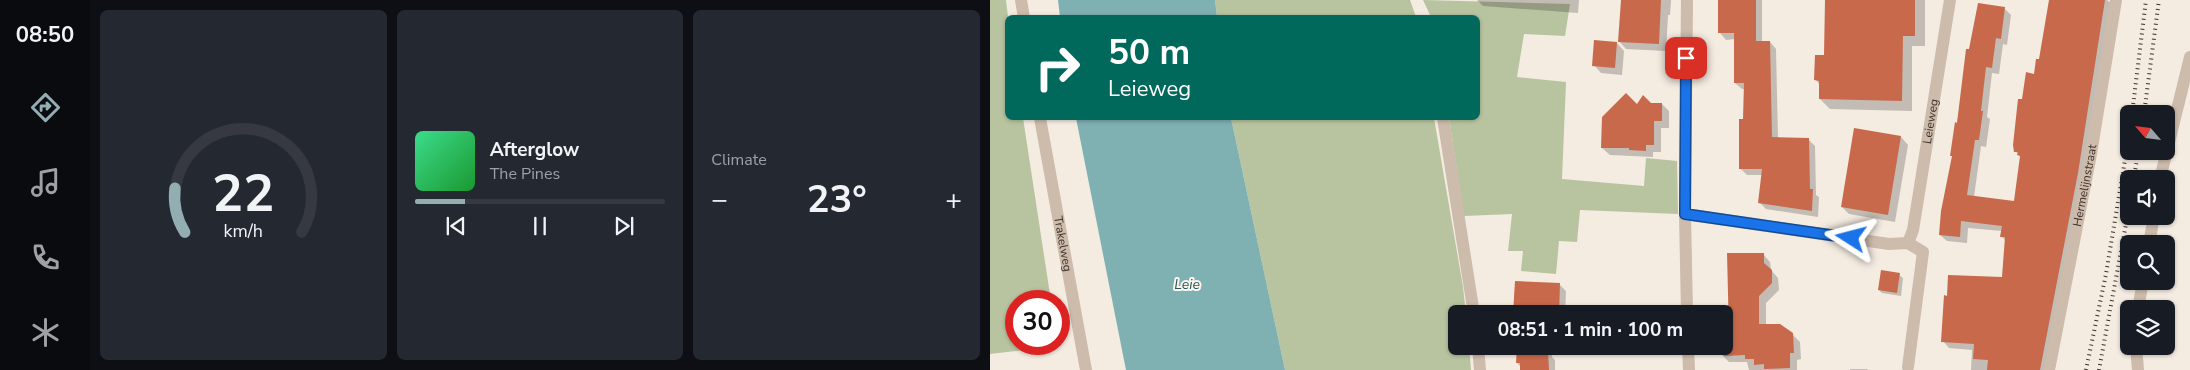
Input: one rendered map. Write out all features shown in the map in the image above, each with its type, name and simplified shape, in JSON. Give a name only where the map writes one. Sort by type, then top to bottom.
[{"type":"street","points":[[1021,0],[1024,15]]},
{"type":"street","points":[[1687,0],[1685,214],[1688,305]]},
{"type":"street","name":"Leieweg","points":[[1908,243],[1913,230],[1950,0]]},
{"type":"street","name":"Hermelijnstraat","points":[[2048,370],[2091,154],[2116,0]]},
{"type":"street","points":[[2162,170],[2190,57]]},
{"type":"street","name":"Trakelweg","points":[[1040,120],[1086,370]]},
{"type":"street","points":[[1444,120],[1473,305]]},
{"type":"street","points":[[1685,214],[1889,244],[1908,243],[1923,252],[1908,367]]},
{"type":"street","points":[[1479,355],[1480,370]]},
{"type":"street","points":[[1688,355],[1689,370]]},
{"type":"street","points":[[2137,355],[2138,370]]},
{"type":"green space","points":[[990,0],[1006,0],[1008,15],[1005,15],[1005,120],[1023,120],[1049,290],[1005,290],[1005,352],[990,354]]},
{"type":"green space","points":[[1215,0],[1410,0],[1415,15],[1217,15]]},
{"type":"green space","points":[[1423,0],[1570,4],[1565,36],[1524,34],[1517,77],[1566,82],[1562,179],[1644,186],[1646,158],[1677,161],[1678,214],[1580,210],[1577,242],[1559,241],[1556,274],[1521,271],[1523,251],[1508,251],[1512,214],[1464,216],[1449,120],[1480,120],[1480,15],[1430,15]]},
{"type":"green space","points":[[1231,120],[1434,120],[1465,305],[1448,305],[1448,355],[1470,355],[1471,370],[1285,370]]},
{"type":"water","points":[[1058,0],[1215,0],[1217,15],[1060,15]]},
{"type":"water","name":"Leie","points":[[1076,120],[1231,120],[1285,370],[1126,370]]},
{"type":"building","points":[[1621,0],[1661,0],[1659,44],[1618,42]]},
{"type":"building","points":[[1718,0],[1756,0],[1756,41],[1770,41],[1772,137],[1809,138],[1810,189],[1813,189],[1812,211],[1758,203],[1762,169],[1739,169],[1739,119],[1743,119],[1744,83],[1734,83],[1734,33],[1718,33]]},
{"type":"building","points":[[1825,0],[1915,0],[1915,36],[1903,36],[1902,101],[1819,99],[1819,81],[1814,80],[1815,55],[1824,55]]},
{"type":"building","points":[[2049,0],[2105,0],[2078,173],[2040,370],[1987,370],[1988,360],[1973,359],[1974,344],[1941,342],[1944,295],[1947,296],[1948,275],[2002,277],[2005,237],[2000,237],[2002,226],[1961,221],[1960,237],[1939,235],[1941,211],[1952,156],[1950,156],[1955,122],[1957,123],[1966,49],[1969,49],[1978,3],[2005,7],[2001,39],[1996,38],[1992,68],[1986,67],[1979,140],[1975,140],[1967,195],[2014,201],[2020,156],[2017,155],[2018,152],[2014,152],[2013,145],[2018,99],[2022,99],[2026,72],[2034,74],[2036,59],[2039,59]]},
{"type":"building","points":[[1594,40],[1617,42],[1615,68],[1592,66]]},
{"type":"building","points":[[1626,93],[1637,104],[1643,95],[1651,103],[1662,103],[1662,121],[1654,121],[1654,145],[1646,145],[1646,151],[1629,150],[1629,148],[1601,148],[1602,117]]},
{"type":"building","points":[[1854,128],[1901,136],[1888,215],[1841,207]]},
{"type":"building","points":[[1727,253],[1764,253],[1764,263],[1772,270],[1772,283],[1759,296],[1759,324],[1780,324],[1793,333],[1794,353],[1790,353],[1790,368],[1764,369],[1764,364],[1754,365],[1754,359],[1745,359],[1745,355],[1724,356],[1733,355],[1733,305],[1728,305]]},
{"type":"building","points":[[1881,270],[1900,273],[1897,293],[1878,290]]},
{"type":"building","points":[[1515,281],[1560,283],[1559,305],[1514,305]]},
{"type":"building","points":[[1516,355],[1548,355],[1549,370],[1520,370],[1520,363],[1516,363]]},
{"type":"railway","points":[[2133,105],[2146,0]]},
{"type":"railway","points":[[2145,105],[2159,0]]},
{"type":"railway","points":[[2086,370],[2106,274],[2125,160]]},
{"type":"railway","points":[[2135,170],[2137,160]]},
{"type":"railway","points":[[2099,370],[2126,225]]},
{"type":"route","points":[[1686,58],[1685,214],[1700,214],[1851,238]]}]
